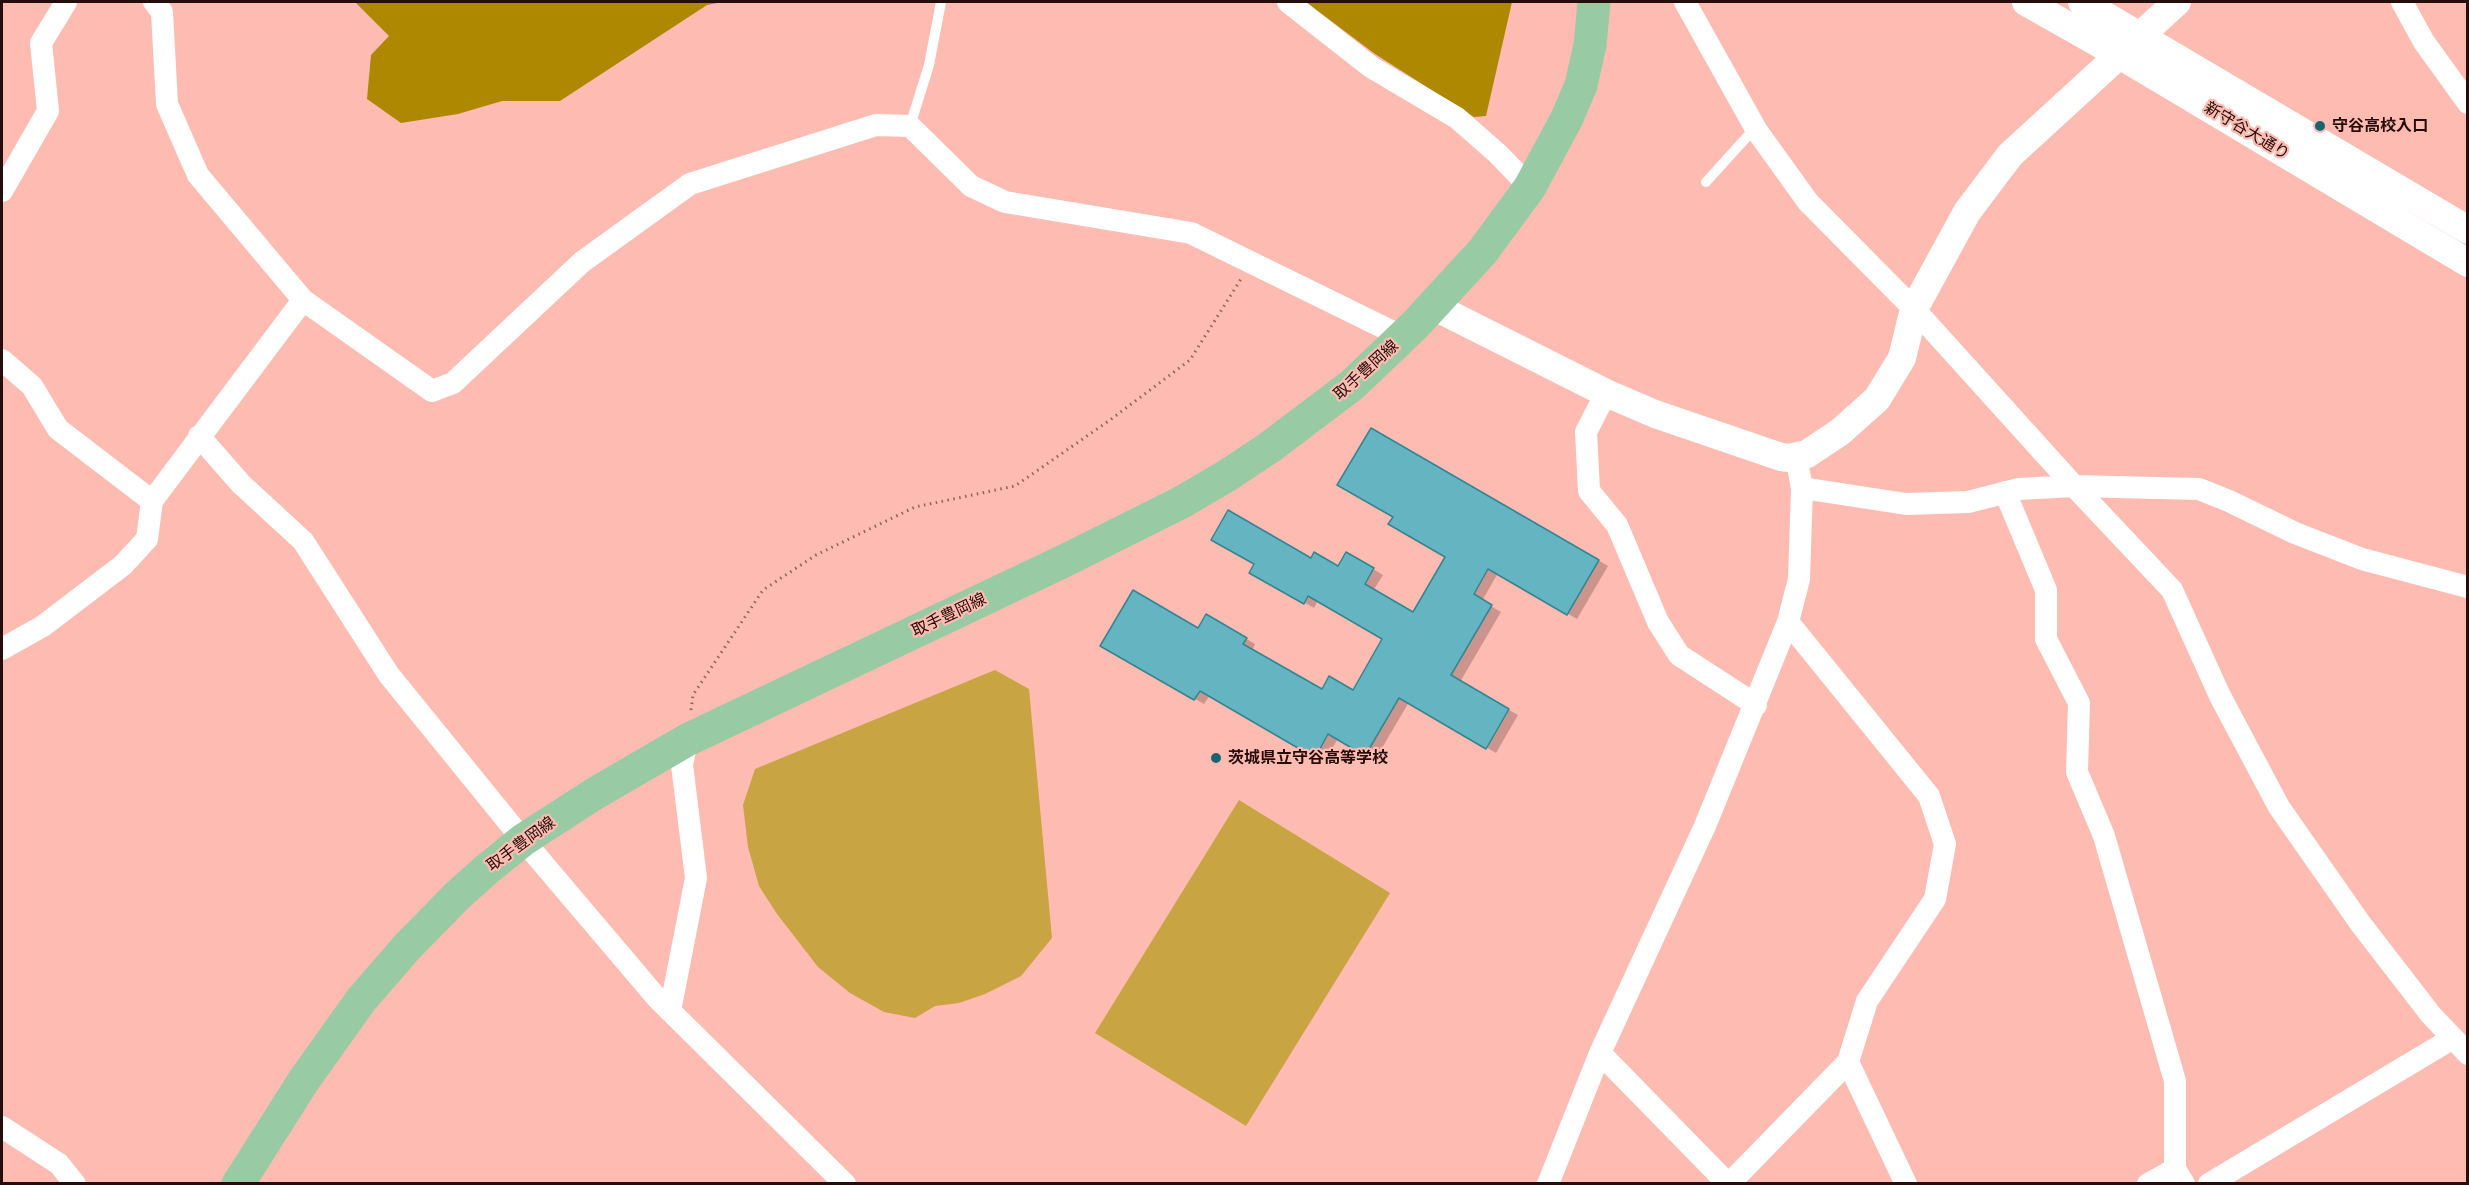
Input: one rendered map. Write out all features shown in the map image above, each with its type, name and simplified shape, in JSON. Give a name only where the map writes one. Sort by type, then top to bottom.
[{"type":"main road","name":"取手豊岡線","points":[[238,1184],[304,1080],[361,1000],[407,947],[457,896],[523,840],[594,794],[687,740],[1182,502],[1228,475],[1318,412],[1360,378],[1403,337],[1483,251],[1530,187],[1568,117],[1581,85],[1590,45],[1594,2]]},
{"type":"street","points":[[2,191],[48,111],[41,43],[66,2]]},
{"type":"street","points":[[156,2],[162,12],[167,104],[198,175],[303,300],[432,391],[453,383],[582,262],[690,184],[876,125],[910,126],[970,186],[1005,202],[1191,233],[1403,337]]},
{"type":"street","points":[[1288,2],[1371,68],[1456,118],[1498,154],[1530,187]]},
{"type":"street","points":[[1685,2],[1756,128],[1808,202],[1914,309],[2074,486],[2172,590],[2220,696],[2278,807],[2360,923],[2431,1015],[2460,1046],[2209,1184]]},
{"type":"street","name":"新守谷大通り","points":[[2026,2],[2118,54],[2468,263]]},
{"type":"street","name":"新守谷大通り","points":[[2082,2],[2140,34],[2468,230]]},
{"type":"street","points":[[1433,306],[1605,393],[1655,414],[1781,457],[1796,457],[1820,448],[1877,399],[1902,358],[1914,309],[1967,212],[2010,155],[2177,2]]},
{"type":"street","points":[[2402,2],[2424,42],[2468,103]]},
{"type":"street","points":[[2,649],[43,626],[123,566],[147,539],[152,501],[303,300]]},
{"type":"street","points":[[2,360],[32,386],[58,429],[152,501]]},
{"type":"street","points":[[1605,393],[1586,432],[1589,491],[1617,525],[1658,622],[1679,655],[1756,705]]},
{"type":"street","points":[[200,436],[241,484],[303,541],[389,675],[523,840],[670,1011],[845,1184]]},
{"type":"street","points":[[1548,1184],[1600,1053],[1705,826],[1788,622],[1799,579],[1802,488],[1796,457]]},
{"type":"street","points":[[1802,488],[1906,504],[1968,501],[2019,489],[2074,486],[2199,489],[2295,533],[2362,559],[2468,587]]},
{"type":"street","points":[[2005,492],[2046,590],[2046,639],[2079,703],[2077,772],[2104,836],[2175,1081],[2179,1176],[2148,1184]]},
{"type":"street","points":[[1600,1053],[1729,1184],[1848,1062],[1867,1001],[1935,899],[1945,844],[1929,796],[1788,622]]},
{"type":"street","points":[[670,1011],[696,878],[682,765],[687,740]]},
{"type":"street","points":[[1848,1062],[1906,1184]]},
{"type":"street","points":[[2,1127],[59,1164],[75,1184]]},
{"type":"lane","points":[[910,126],[929,65],[941,2]]},
{"type":"lane","points":[[1706,182],[1756,128]]},
{"type":"path","points":[[687,740],[693,695],[763,590],[816,555],[915,507],[1015,486],[1110,420],[1190,360],[1251,262]]},
{"type":"shaded area","points":[[355,2],[722,2],[707,5],[560,101],[502,101],[458,114],[401,123],[367,99],[371,55],[389,36]]},
{"type":"shaded area","points":[[1306,2],[1512,2],[1486,116],[1474,117],[1375,54]]},
{"type":"shaded area","points":[[995,670],[1029,689],[1052,938],[1021,976],[985,994],[959,1003],[935,1006],[915,1018],[884,1012],[850,993],[818,967],[777,914],[759,886],[748,847],[743,805],[755,769]]},
{"type":"shaded area","points":[[1239,800],[1390,893],[1246,1126],[1095,1033]]},
{"type":"building","points":[[1371,428],[1599,560],[1567,615],[1488,569],[1474,594],[1492,605],[1451,675],[1509,709],[1486,749],[1399,698],[1365,756],[1328,734],[1315,758],[1200,691],[1194,700],[1100,646],[1133,590],[1198,628],[1206,614],[1247,638],[1243,644],[1322,689],[1329,676],[1353,690],[1382,639],[1308,596],[1304,604],[1249,573],[1254,564],[1211,540],[1228,510],[1311,558],[1314,552],[1338,566],[1346,552],[1374,568],[1365,584],[1413,612],[1445,557],[1388,524],[1393,517],[1337,485]]},
{"type":"place","name":"守谷高校入口","points":[[2320,126]]},
{"type":"place","name":"茨城県立守谷高等学校","points":[[1216,758]]}]
